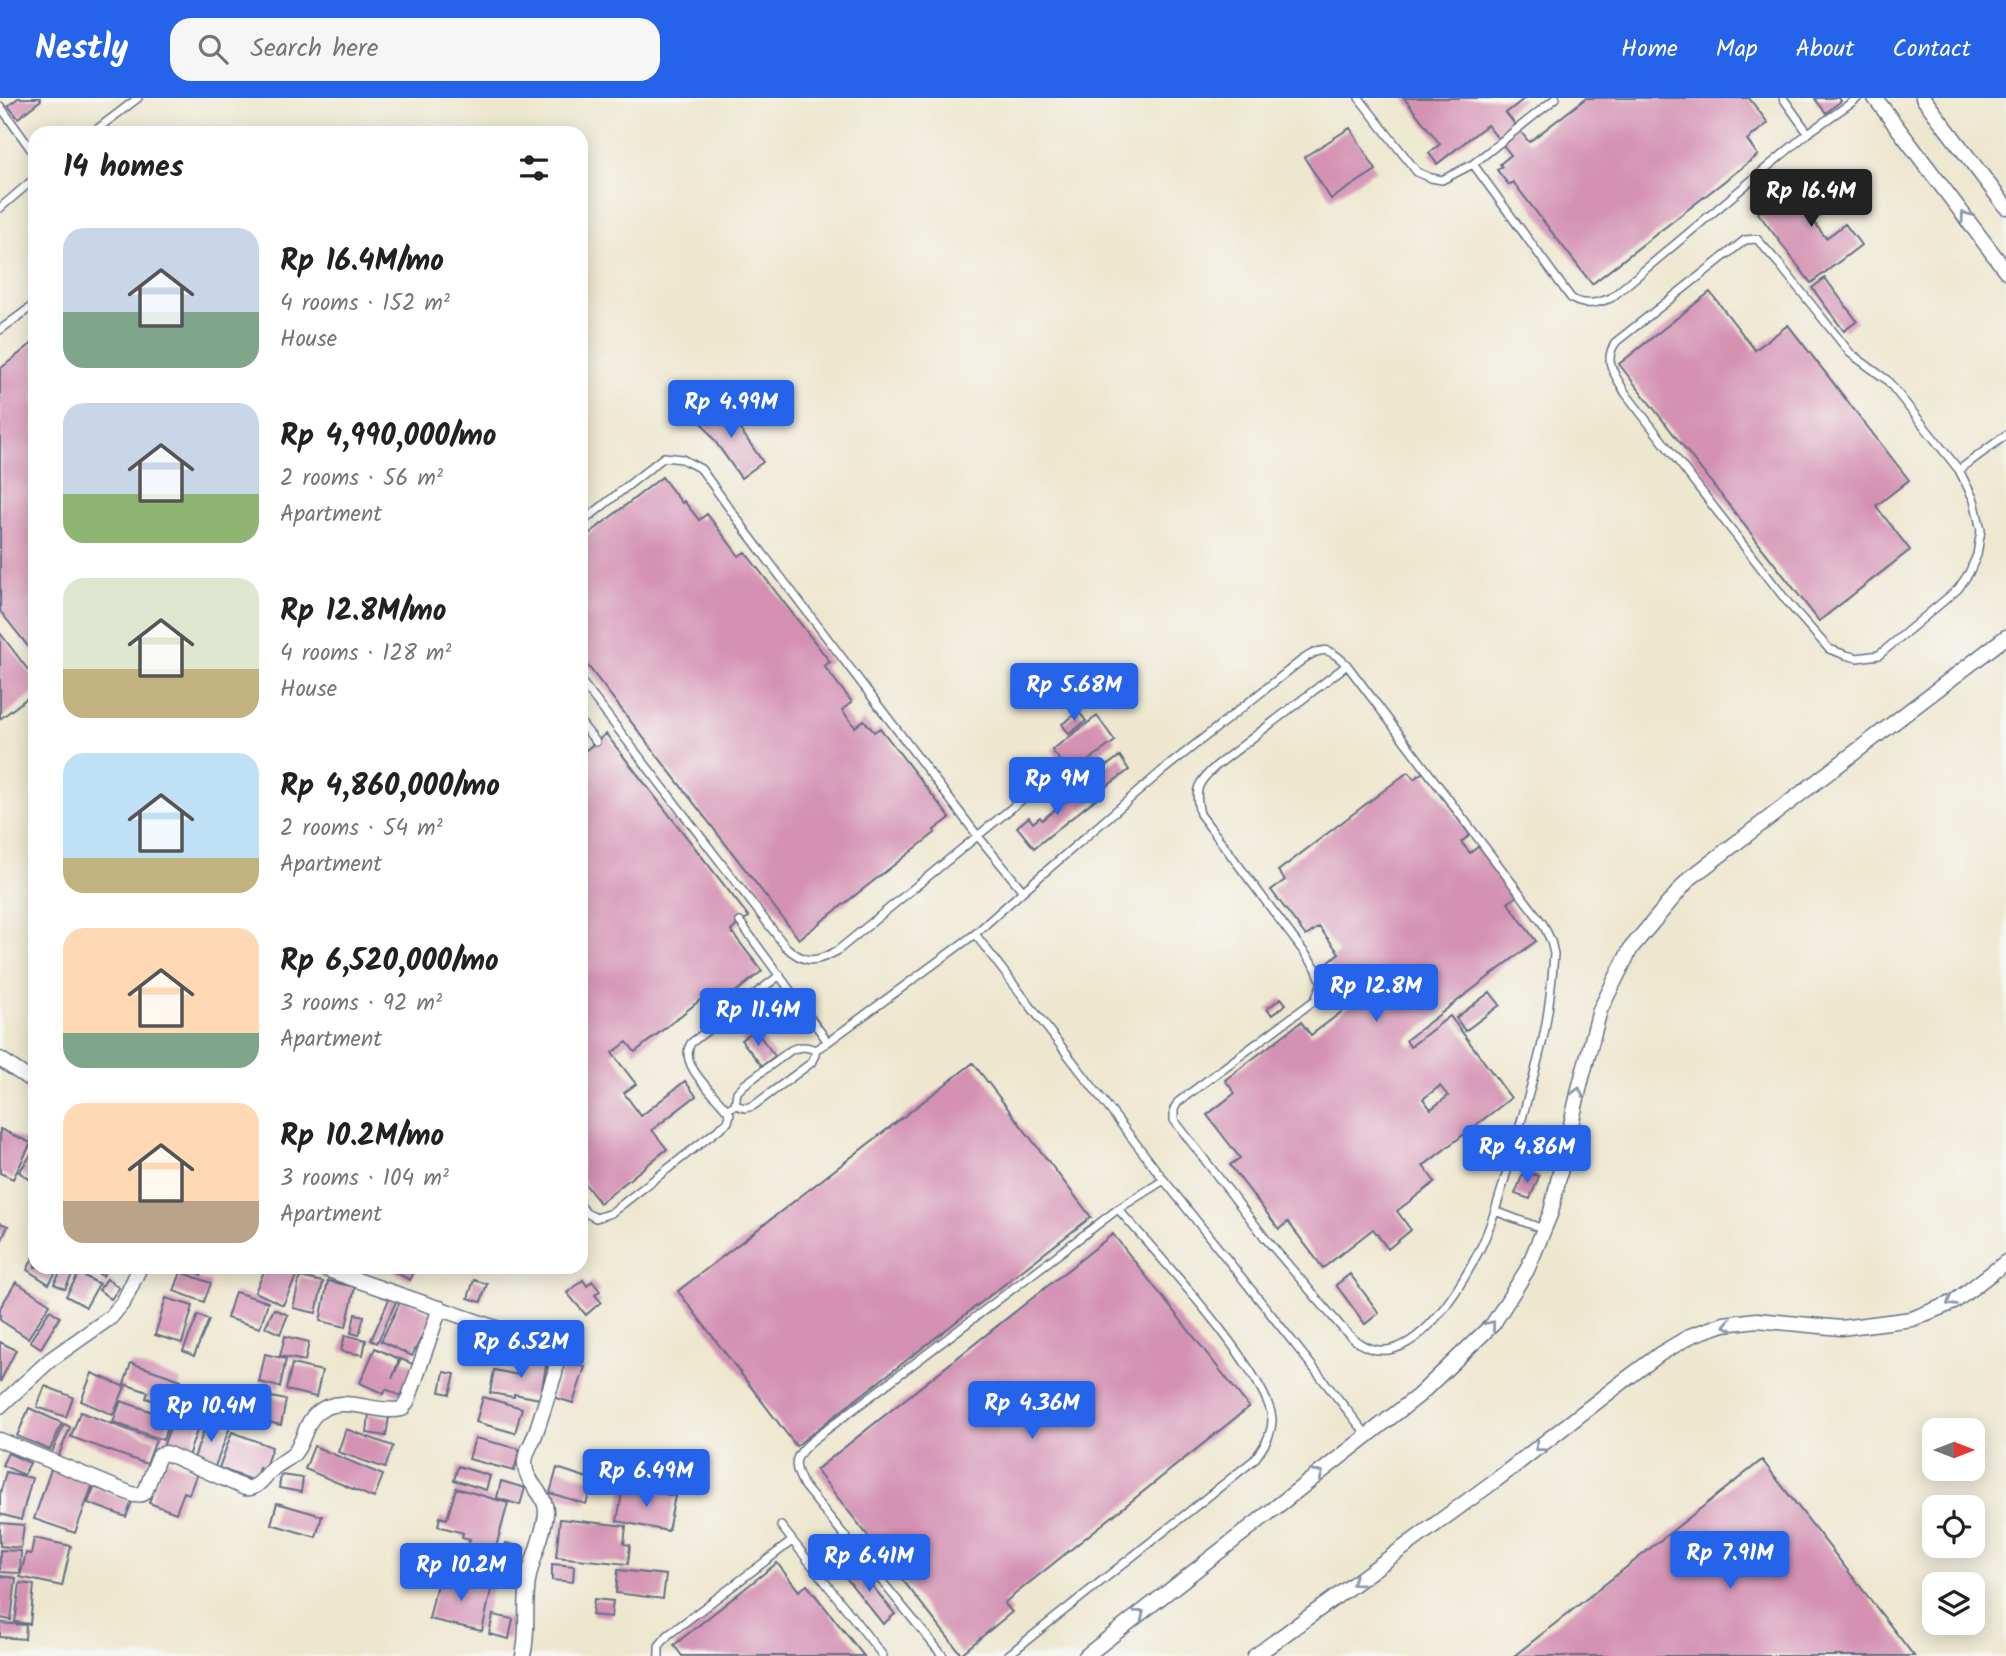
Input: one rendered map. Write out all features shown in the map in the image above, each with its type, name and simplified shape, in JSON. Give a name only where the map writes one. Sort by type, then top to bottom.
[{"type":"street","points":[[1875,98],[2006,271]]},
{"type":"street","points":[[1923,98],[2006,206]]},
{"type":"street","points":[[1086,1656],[1418,1396],[1493,1324],[1527,1270],[1544,1229],[1600,1010],[1631,947],[1689,879],[2006,637]]},
{"type":"street","points":[[0,1059],[28,1078]]},
{"type":"street","points":[[1255,1656],[1496,1480],[1660,1354],[1692,1335],[1724,1324],[1757,1320],[1841,1328],[1912,1319],[1954,1302],[2006,1262]]},
{"type":"street","points":[[0,1406],[50,1360],[111,1317],[124,1301],[137,1274]]},
{"type":"street","points":[[340,1274],[538,1343],[553,1352],[555,1373],[524,1465],[527,1475],[543,1499],[546,1513],[529,1577],[527,1640],[523,1656]]},
{"type":"street","points":[[0,1440],[134,1495],[145,1492],[158,1458],[166,1453],[251,1489],[275,1466],[293,1455],[314,1415],[320,1410],[340,1403],[388,1410],[402,1409],[408,1400],[440,1308]]},
{"type":"lane","points":[[101,126],[138,98]]},
{"type":"lane","points":[[1359,98],[1417,172],[1442,180],[1473,164],[1556,98]]},
{"type":"lane","points":[[1783,98],[1808,133]]},
{"type":"lane","points":[[1473,164],[1571,298],[1577,302],[1591,303],[1611,298],[1808,133],[1858,98]]},
{"type":"lane","points":[[0,106],[28,145]]},
{"type":"lane","points":[[0,208],[28,184]]},
{"type":"lane","points":[[1757,239],[1850,353],[1886,380],[1959,470],[1974,500],[1981,530],[1977,555],[1969,573],[1958,589],[1879,655],[1857,658],[1846,655],[1829,649],[1789,604],[1626,394],[1610,365],[1610,349],[1745,240],[1757,239]]},
{"type":"lane","points":[[0,330],[28,309]]},
{"type":"lane","points":[[1959,470],[2006,435]]},
{"type":"lane","points":[[588,517],[664,457],[682,459],[701,468],[748,534],[977,835],[1023,891]]},
{"type":"lane","points":[[815,1050],[975,934],[1162,771],[1302,660],[1315,651],[1331,652],[1347,665],[1543,924],[1554,954],[1544,1035],[1495,1211],[1481,1247],[1446,1304],[1428,1326],[1405,1345],[1371,1349],[1355,1341],[1266,1239],[1186,1139],[1174,1120],[1174,1109],[1178,1102],[1315,1000],[1322,983],[1316,968],[1200,814],[1196,791],[1216,766],[1347,665]]},
{"type":"lane","points":[[588,690],[785,946],[796,956],[808,960],[822,959],[837,951],[1030,793]]},
{"type":"lane","points":[[588,732],[596,742]]},
{"type":"lane","points":[[740,922],[828,1042]]},
{"type":"lane","points":[[975,934],[1164,1180],[1367,1436]]},
{"type":"lane","points":[[588,1214],[597,1218],[611,1213],[728,1122],[730,1114],[689,1062],[688,1047],[780,975]]},
{"type":"lane","points":[[735,1105],[737,1091],[791,1050],[807,1047],[815,1050]]},
{"type":"lane","points":[[727,1110],[735,1105],[745,1108],[753,1105],[811,1063],[815,1050]]},
{"type":"lane","points":[[943,1656],[804,1486],[797,1473],[797,1455],[813,1440],[1118,1209],[1164,1180]]},
{"type":"lane","points":[[1007,1656],[1254,1460],[1266,1444],[1270,1432],[1272,1419],[1257,1382],[1206,1312],[1118,1209]]},
{"type":"lane","points":[[1495,1211],[1544,1229]]},
{"type":"lane","points":[[781,1526],[883,1656]]},
{"type":"lane","points":[[659,1656],[659,1646],[668,1635],[792,1541]]},
{"type":"building","points":[[18,98],[41,100],[18,118],[8,106]]},
{"type":"building","points":[[1404,98],[1525,98],[1506,113],[1529,142],[1586,98],[1749,98],[1768,123],[1747,140],[1758,155],[1592,284],[1513,182],[1509,185],[1497,170],[1511,155],[1487,125],[1437,164],[1429,153],[1440,144]]},
{"type":"building","points":[[1839,98],[1841,101],[1826,113],[1815,99]]},
{"type":"building","points":[[1350,128],[1376,170],[1331,199],[1304,157]]},
{"type":"building","points":[[1836,174],[1850,192],[1813,221],[1826,238],[1845,224],[1861,245],[1811,283],[1758,213],[1785,192],[1796,206]]},
{"type":"building","points":[[1825,278],[1857,321],[1844,331],[1812,288]]},
{"type":"building","points":[[1710,292],[1755,350],[1788,325],[1909,480],[1876,506],[1910,550],[1819,621],[1619,364]]},
{"type":"building","points":[[28,347],[28,646],[0,611],[0,369]]},
{"type":"building","points":[[721,402],[763,462],[741,478],[698,417]]},
{"type":"building","points":[[662,477],[699,520],[707,514],[739,556],[745,552],[830,662],[824,666],[852,702],[842,710],[855,727],[864,720],[874,732],[880,728],[950,818],[934,830],[935,833],[799,939],[588,666],[588,535]]},
{"type":"building","points":[[0,633],[28,670],[28,697],[0,719]]},
{"type":"building","points":[[1079,712],[1086,721],[1069,734],[1062,724]]},
{"type":"building","points":[[1097,716],[1115,741],[1070,774],[1052,750]]},
{"type":"building","points":[[606,734],[749,917],[731,931],[762,971],[719,1005],[709,993],[635,1052],[627,1042],[612,1053],[636,1084],[624,1093],[641,1116],[685,1081],[696,1096],[652,1130],[667,1149],[600,1203],[588,1188],[588,748]]},
{"type":"building","points":[[1120,756],[1129,770],[1107,786],[1097,773]]},
{"type":"building","points":[[1408,772],[1414,779],[1423,772],[1470,835],[1461,842],[1470,853],[1479,846],[1517,896],[1508,903],[1536,941],[1406,1040],[1410,1047],[1450,1016],[1511,1098],[1423,1166],[1435,1182],[1397,1211],[1411,1230],[1388,1249],[1373,1229],[1323,1268],[1288,1222],[1279,1229],[1230,1165],[1240,1158],[1207,1115],[1235,1093],[1225,1080],[1301,1022],[1311,1035],[1356,1001],[1327,963],[1339,953],[1319,927],[1306,936],[1271,890],[1285,880],[1278,871]],"holes":[[[1440,1086],[1448,1096],[1431,1109],[1423,1099]]]},
{"type":"building","points":[[1088,783],[1098,797],[1034,848],[1017,827],[1029,817],[1033,823],[1040,817],[1042,820]]},
{"type":"building","points":[[1490,992],[1500,1005],[1465,1031],[1456,1018]]},
{"type":"building","points":[[1281,998],[1286,1004],[1272,1015],[1267,1009]]},
{"type":"building","points":[[755,1030],[775,1056],[762,1066],[741,1040]]},
{"type":"building","points":[[973,1063],[1091,1217],[796,1446],[678,1291]]},
{"type":"building","points":[[0,1129],[28,1142],[28,1149],[13,1179],[0,1173]]},
{"type":"building","points":[[28,1159],[28,1178],[19,1172]]},
{"type":"building","points":[[1524,1171],[1539,1176],[1530,1199],[1515,1194]]},
{"type":"building","points":[[0,1223],[8,1226],[0,1244]]},
{"type":"building","points":[[1113,1234],[1249,1407],[1004,1603],[1012,1612],[961,1654],[816,1470]]},
{"type":"building","points":[[33,1274],[55,1274],[49,1284]]},
{"type":"building","points":[[59,1274],[72,1274],[65,1289],[54,1284]]},
{"type":"building","points":[[78,1274],[99,1284],[86,1307],[66,1296]]},
{"type":"building","points":[[180,1274],[211,1283],[204,1302],[174,1291]]},
{"type":"building","points":[[263,1274],[297,1275],[283,1305],[255,1292]]},
{"type":"building","points":[[398,1274],[413,1274],[410,1280]]},
{"type":"building","points":[[1350,1274],[1379,1313],[1365,1324],[1336,1285]]},
{"type":"building","points":[[300,1277],[323,1282],[316,1313],[293,1308]]},
{"type":"building","points":[[107,1279],[119,1288],[111,1299],[99,1290]]},
{"type":"building","points":[[474,1280],[487,1284],[481,1302],[468,1298]]},
{"type":"building","points":[[583,1280],[587,1286],[592,1281],[600,1291],[595,1295],[601,1302],[586,1315],[567,1293]]},
{"type":"building","points":[[328,1281],[355,1287],[346,1327],[320,1321]]},
{"type":"building","points":[[16,1282],[50,1304],[28,1338],[0,1320],[0,1308]]},
{"type":"building","points":[[235,1292],[268,1302],[260,1328],[227,1318]]},
{"type":"building","points":[[390,1297],[397,1300],[377,1343],[371,1340]]},
{"type":"building","points":[[166,1298],[193,1306],[182,1343],[155,1335]]},
{"type":"building","points":[[402,1298],[433,1314],[412,1356],[381,1341]]},
{"type":"building","points":[[274,1309],[288,1315],[280,1334],[265,1327]]},
{"type":"building","points":[[50,1310],[60,1317],[41,1348],[30,1341]]},
{"type":"building","points":[[355,1314],[364,1316],[359,1335],[351,1333]]},
{"type":"building","points":[[198,1315],[209,1320],[194,1356],[183,1351]]},
{"type":"building","points":[[470,1326],[499,1334],[494,1355],[465,1347]]},
{"type":"building","points":[[345,1335],[366,1340],[363,1355],[341,1351]]},
{"type":"building","points":[[285,1336],[309,1342],[305,1361],[280,1356]]},
{"type":"building","points":[[0,1342],[16,1350],[0,1382]]},
{"type":"building","points":[[375,1348],[399,1359],[392,1379],[401,1359],[415,1365],[401,1396],[386,1389],[384,1394],[360,1383]]},
{"type":"building","points":[[265,1354],[286,1359],[280,1387],[259,1382]]},
{"type":"building","points":[[522,1356],[547,1361],[540,1399],[490,1393],[494,1370],[519,1375]]},
{"type":"building","points":[[565,1361],[585,1367],[573,1403],[553,1397]]},
{"type":"building","points":[[131,1363],[181,1380],[173,1407],[146,1398],[148,1392],[124,1384]]},
{"type":"building","points":[[292,1364],[322,1371],[316,1397],[286,1390]]},
{"type":"building","points":[[444,1372],[455,1374],[450,1394],[440,1392]]},
{"type":"building","points":[[92,1373],[125,1387],[113,1415],[81,1401]]},
{"type":"building","points":[[45,1386],[73,1397],[66,1417],[37,1407]]},
{"type":"building","points":[[248,1392],[286,1400],[281,1425],[242,1416]]},
{"type":"building","points":[[483,1397],[522,1408],[515,1433],[476,1422]]},
{"type":"building","points":[[121,1401],[170,1418],[163,1440],[113,1422]]},
{"type":"building","points":[[177,1407],[202,1416],[187,1459],[162,1450]]},
{"type":"building","points":[[29,1408],[62,1423],[50,1450],[17,1436]]},
{"type":"building","points":[[80,1412],[156,1440],[147,1464],[71,1437]]},
{"type":"building","points":[[369,1414],[389,1417],[386,1436],[367,1433]]},
{"type":"building","points":[[208,1419],[230,1427],[214,1469],[193,1461]]},
{"type":"building","points":[[64,1424],[70,1427],[57,1460],[50,1457]]},
{"type":"building","points":[[346,1429],[393,1446],[385,1468],[338,1452]]},
{"type":"building","points":[[232,1432],[272,1447],[264,1470],[259,1468],[254,1481],[219,1468]]},
{"type":"building","points":[[475,1438],[520,1449],[514,1471],[469,1459]]},
{"type":"building","points":[[314,1446],[383,1475],[374,1498],[305,1469]]},
{"type":"building","points":[[8,1453],[30,1463],[24,1475],[2,1465]]},
{"type":"building","points":[[164,1459],[198,1471],[189,1494],[184,1492],[176,1513],[149,1503]]},
{"type":"building","points":[[1762,1460],[1914,1656],[1514,1656]]},
{"type":"building","points":[[52,1466],[94,1481],[75,1533],[34,1519]]},
{"type":"building","points":[[458,1466],[490,1476],[486,1490],[454,1480]]},
{"type":"building","points":[[557,1468],[594,1480],[586,1504],[550,1493]]},
{"type":"building","points":[[6,1472],[32,1478],[21,1520],[0,1514],[0,1494]]},
{"type":"building","points":[[281,1475],[303,1478],[301,1492],[279,1488]]},
{"type":"building","points":[[501,1481],[525,1488],[520,1505],[497,1498]]},
{"type":"building","points":[[94,1487],[132,1501],[126,1517],[88,1503]]},
{"type":"building","points":[[623,1487],[675,1496],[668,1531],[617,1521]]},
{"type":"building","points":[[456,1488],[508,1503],[496,1547],[504,1549],[506,1543],[524,1548],[515,1580],[463,1565],[470,1539],[462,1537],[463,1533],[438,1526],[440,1517],[447,1519]]},
{"type":"building","points":[[277,1503],[322,1516],[316,1537],[271,1524]]},
{"type":"building","points":[[560,1519],[626,1526],[624,1544],[630,1545],[628,1564],[556,1557]]},
{"type":"building","points":[[0,1523],[24,1525],[21,1548],[0,1546]]},
{"type":"building","points":[[34,1538],[71,1546],[62,1586],[20,1577],[26,1553],[31,1554]]},
{"type":"building","points":[[0,1550],[21,1551],[20,1573],[0,1572]]},
{"type":"building","points":[[777,1563],[799,1591],[807,1585],[864,1656],[682,1656],[674,1645]]},
{"type":"building","points":[[854,1563],[895,1614],[883,1624],[842,1573]]},
{"type":"building","points":[[552,1564],[574,1566],[573,1582],[552,1580]]},
{"type":"building","points":[[618,1570],[666,1575],[663,1599],[616,1593]]},
{"type":"building","points":[[439,1575],[492,1586],[482,1631],[429,1619]]},
{"type":"building","points":[[0,1576],[16,1578],[11,1620],[0,1618]]},
{"type":"building","points":[[20,1583],[34,1585],[30,1624],[15,1622]]},
{"type":"building","points":[[594,1599],[613,1601],[611,1617],[592,1615]]},
{"type":"building","points":[[493,1615],[513,1619],[509,1639],[489,1634]]},
{"type":"building","points":[[0,1623],[26,1625],[25,1639],[0,1637]]}]
